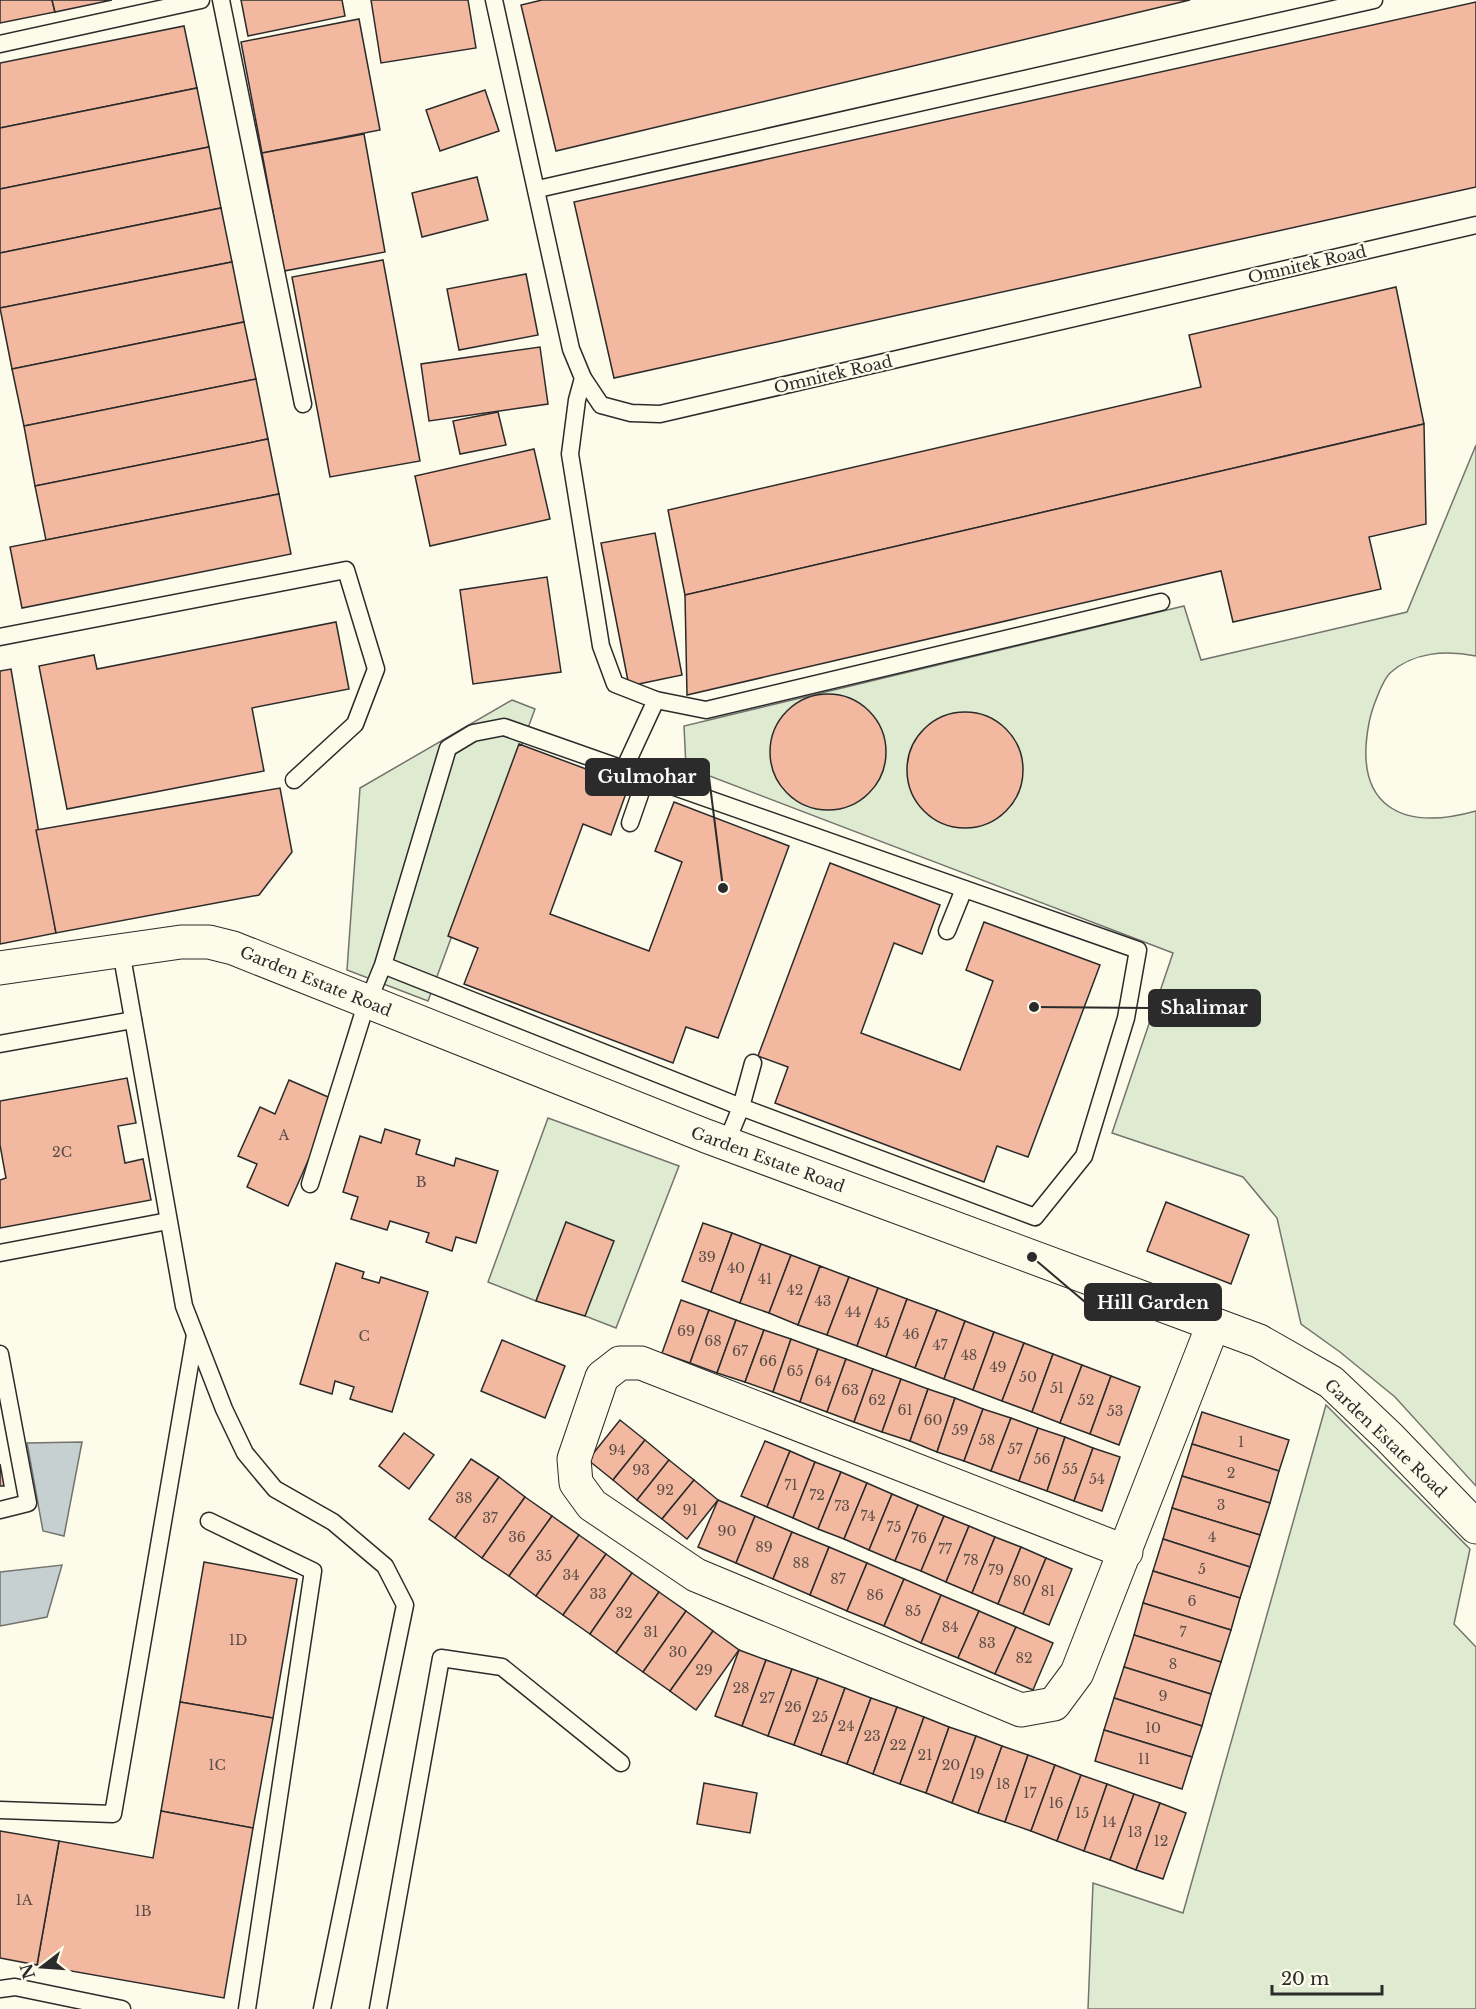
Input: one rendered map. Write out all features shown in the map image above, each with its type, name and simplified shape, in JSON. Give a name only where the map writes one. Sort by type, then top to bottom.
[{"type":"street","name":"Garden Estate Road","points":[[0,968],[181,942],[209,942],[233,948],[726,1144],[1259,1341],[1331,1382],[1476,1527]]},
{"type":"street","points":[[1126,1552],[641,1363],[620,1363],[602,1377],[574,1459],[576,1483],[592,1505],[696,1575],[1021,1710],[1054,1704],[1077,1673],[1126,1552],[1213,1325]]},
{"type":"lane","points":[[0,44],[201,0]]},
{"type":"lane","points":[[221,0],[303,404]]},
{"type":"lane","name":"Omnitek Road","points":[[494,0],[538,189],[571,349],[583,378],[601,405],[632,413],[660,414],[1476,225]]},
{"type":"lane","points":[[538,189],[1374,0]]},
{"type":"lane","points":[[583,378],[577,400],[570,454],[601,646],[615,684],[656,700],[706,710],[1161,602]]},
{"type":"lane","points":[[0,637],[346,570],[376,669],[355,724],[294,780]]},
{"type":"lane","points":[[624,769],[656,700]]},
{"type":"lane","points":[[310,1184],[367,1001],[383,965],[448,748],[473,734],[504,727],[1138,950],[1126,1018],[1084,1156],[1035,1217],[741,1107],[383,965]]},
{"type":"lane","points":[[630,823],[646,777]]},
{"type":"lane","points":[[947,931],[964,889]]},
{"type":"lane","points":[[121,951],[184,1306],[224,1409],[245,1453],[275,1489],[333,1522],[385,1566],[405,1605],[322,2009]]},
{"type":"lane","points":[[0,1044],[133,1020]]},
{"type":"lane","points":[[726,1144],[741,1107],[753,1063]]},
{"type":"lane","points":[[0,1253],[168,1221]]},
{"type":"lane","points":[[0,1810],[113,1814],[195,1335]]},
{"type":"lane","points":[[0,1354],[28,1503],[0,1510]]},
{"type":"lane","points":[[209,1521],[313,1571],[247,2009]]},
{"type":"lane","points":[[378,2009],[441,1658],[502,1667],[621,1763]]},
{"type":"lane","points":[[0,1989],[15,1987],[122,2009]]},
{"type":"green space","points":[[1476,445],[1476,656],[1453,653],[1430,654],[1409,661],[1390,673],[1380,689],[1372,711],[1366,751],[1368,775],[1376,793],[1388,806],[1405,814],[1425,818],[1449,817],[1476,811],[1476,1486],[1395,1397],[1340,1352],[1301,1324],[1277,1218],[1243,1177],[1112,1133],[1173,953],[686,767],[684,726],[1184,606],[1201,660],[1407,612]]},
{"type":"green space","points":[[512,700],[535,709],[428,1001],[347,970],[360,788]]},
{"type":"green space","points":[[548,1118],[679,1166],[616,1328],[585,1316],[566,1223],[536,1301],[488,1282]]},
{"type":"green space","points":[[1326,1405],[1470,1549],[1454,1624],[1476,1647],[1476,2009],[1088,2009],[1093,1883],[1183,1913]]},
{"type":"shaded area","points":[[82,1442],[64,1536],[43,1531],[27,1443]]},
{"type":"shaded area","points":[[62,1565],[47,1617],[0,1626],[0,1572]]},
{"type":"building","points":[[0,0],[52,0],[55,12],[0,23]]},
{"type":"building","points":[[52,0],[112,0],[55,12]]},
{"type":"building","points":[[241,0],[342,0],[345,16],[248,36]]},
{"type":"building","points":[[371,0],[468,0],[476,48],[381,63]]},
{"type":"building","points":[[542,0],[1190,0],[556,151],[521,5]]},
{"type":"building","points":[[1476,2],[1476,187],[614,378],[574,202]]},
{"type":"building","points":[[359,19],[380,130],[262,153],[241,42]]},
{"type":"building","points":[[184,26],[197,88],[0,128],[0,63]]},
{"type":"building","points":[[197,88],[209,147],[0,189],[0,128]]},
{"type":"building","points":[[485,90],[499,131],[440,151],[426,110]]},
{"type":"building","points":[[364,134],[385,252],[284,271],[262,153]]},
{"type":"building","points":[[209,147],[221,208],[0,253],[0,189]]},
{"type":"building","points":[[477,177],[488,220],[422,237],[412,193]]},
{"type":"building","points":[[221,208],[232,262],[0,308],[0,253]]},
{"type":"building","points":[[383,260],[420,461],[330,477],[292,277]]},
{"type":"building","points":[[232,262],[244,322],[12,369],[0,308]]},
{"type":"building","points":[[526,274],[538,335],[459,350],[447,289]]},
{"type":"building","points":[[1396,287],[1424,424],[685,595],[668,510],[1201,387],[1189,335]]},
{"type":"building","points":[[244,322],[256,379],[24,426],[12,369]]},
{"type":"building","points":[[540,347],[548,404],[429,421],[421,364]]},
{"type":"building","points":[[256,379],[268,439],[35,486],[24,426]]},
{"type":"building","points":[[498,412],[506,445],[460,454],[453,421]]},
{"type":"building","points":[[1424,424],[1426,524],[1369,537],[1381,589],[1233,622],[1221,571],[687,695],[685,595]]},
{"type":"building","points":[[268,439],[279,494],[46,540],[35,486]]},
{"type":"building","points":[[534,449],[550,519],[430,546],[415,476]]},
{"type":"building","points":[[279,494],[291,554],[22,608],[10,547]]},
{"type":"building","points":[[655,533],[682,675],[629,686],[601,543]]},
{"type":"building","points":[[547,577],[561,672],[473,684],[460,590]]},
{"type":"building","points":[[336,622],[349,689],[252,708],[264,771],[67,809],[39,666],[94,655],[97,669]]},
{"type":"building","points":[[11,669],[56,933],[0,944],[0,671]]},
{"type":"building","points":[[828,694],[850,698],[869,711],[882,730],[886,752],[882,774],[869,793],[850,806],[828,810],[806,806],[787,793],[774,774],[770,752],[774,730],[787,711],[806,698]]},
{"type":"building","points":[[965,712],[987,716],[1006,729],[1019,748],[1023,770],[1019,792],[1006,811],[987,824],[965,828],[943,824],[924,811],[911,792],[907,770],[911,748],[924,729],[943,716]]},
{"type":"building","points":[[519,744],[629,785],[611,835],[583,824],[550,914],[649,951],[682,862],[655,851],[674,802],[789,846],[718,1038],[686,1027],[673,1063],[464,984],[478,948],[448,936]]},
{"type":"building","points":[[280,788],[292,852],[259,895],[56,933],[36,830]]},
{"type":"building","points":[[830,863],[940,905],[922,954],[894,943],[861,1033],[960,1070],[993,981],[966,970],[984,922],[1100,965],[1028,1157],[997,1146],[984,1182],[775,1103],[788,1067],[758,1056]]},
{"type":"building","points":[[127,1078],[136,1123],[118,1126],[125,1163],[143,1159],[151,1200],[0,1228],[0,1180],[6,1178],[0,1145],[0,1101]]},
{"type":"building","points":[[289,1080],[335,1100],[288,1206],[247,1187],[257,1164],[238,1156],[260,1107],[275,1114]]},
{"type":"building","points":[[385,1129],[420,1140],[416,1154],[454,1166],[456,1158],[498,1171],[476,1243],[456,1237],[452,1251],[426,1242],[429,1233],[390,1221],[387,1230],[351,1219],[358,1197],[343,1192],[360,1136],[381,1143]]},
{"type":"building","points":[[1166,1202],[1249,1235],[1231,1284],[1147,1251]]},
{"type":"building","points":[[566,1222],[614,1241],[585,1316],[536,1301]]},
{"type":"building","points":[[703,1223],[732,1233],[711,1292],[682,1281]]},
{"type":"building","points":[[732,1233],[761,1244],[740,1303],[711,1292]]},
{"type":"building","points":[[761,1244],[791,1255],[769,1313],[740,1303]]},
{"type":"building","points":[[791,1255],[820,1266],[798,1325],[769,1313]]},
{"type":"building","points":[[336,1263],[364,1272],[362,1278],[379,1283],[381,1277],[428,1292],[392,1412],[350,1399],[354,1387],[335,1381],[332,1394],[300,1384]]},
{"type":"building","points":[[820,1266],[849,1277],[827,1335],[798,1325]]},
{"type":"building","points":[[849,1277],[878,1288],[857,1346],[827,1335]]},
{"type":"building","points":[[878,1288],[907,1299],[886,1357],[857,1346]]},
{"type":"building","points":[[907,1299],[937,1310],[915,1368],[886,1357]]},
{"type":"building","points":[[681,1300],[709,1310],[690,1363],[662,1353]]},
{"type":"building","points":[[709,1310],[736,1320],[717,1373],[690,1363]]},
{"type":"building","points":[[937,1310],[965,1321],[944,1379],[915,1368]]},
{"type":"building","points":[[736,1320],[764,1330],[745,1382],[717,1373]]},
{"type":"building","points":[[965,1321],[994,1332],[973,1390],[944,1379]]},
{"type":"building","points":[[764,1330],[791,1339],[773,1392],[745,1382]]},
{"type":"building","points":[[994,1332],[1024,1343],[1002,1401],[973,1390]]},
{"type":"building","points":[[791,1339],[818,1349],[800,1402],[773,1392]]},
{"type":"building","points":[[502,1340],[565,1366],[545,1418],[481,1391]]},
{"type":"building","points":[[1024,1343],[1053,1354],[1032,1412],[1002,1401]]},
{"type":"building","points":[[818,1349],[846,1359],[827,1412],[800,1402]]},
{"type":"building","points":[[1053,1354],[1082,1365],[1060,1423],[1032,1412]]},
{"type":"building","points":[[846,1359],[873,1369],[854,1422],[827,1412]]},
{"type":"building","points":[[1082,1365],[1111,1376],[1090,1434],[1060,1423]]},
{"type":"building","points":[[873,1369],[901,1379],[882,1432],[854,1422]]},
{"type":"building","points":[[1111,1376],[1140,1387],[1119,1445],[1090,1434]]},
{"type":"building","points":[[901,1379],[928,1389],[910,1441],[882,1432]]},
{"type":"building","points":[[928,1389],[955,1398],[937,1452],[910,1441]]},
{"type":"building","points":[[955,1398],[983,1409],[964,1461],[937,1452]]},
{"type":"building","points":[[983,1409],[1011,1418],[991,1471],[964,1461]]},
{"type":"building","points":[[1202,1412],[1289,1440],[1279,1471],[1192,1444]]},
{"type":"building","points":[[1011,1418],[1038,1428],[1019,1481],[991,1471]]},
{"type":"building","points":[[620,1420],[645,1440],[613,1480],[588,1460]]},
{"type":"building","points":[[1038,1428],[1065,1437],[1047,1491],[1019,1481]]},
{"type":"building","points":[[404,1433],[434,1455],[409,1489],[379,1466]]},
{"type":"building","points":[[1065,1437],[1093,1448],[1074,1501],[1047,1491]]},
{"type":"building","points":[[645,1440],[669,1460],[637,1500],[613,1480]]},
{"type":"building","points":[[765,1441],[790,1451],[767,1507],[741,1496]]},
{"type":"building","points":[[1192,1444],[1279,1471],[1270,1503],[1182,1476]]},
{"type":"building","points":[[1093,1448],[1120,1457],[1102,1511],[1074,1501]]},
{"type":"building","points":[[790,1451],[815,1462],[793,1518],[767,1507]]},
{"type":"building","points":[[471,1459],[499,1477],[455,1538],[429,1519]]},
{"type":"building","points":[[669,1460],[694,1480],[662,1519],[637,1500]]},
{"type":"building","points":[[815,1462],[841,1472],[818,1529],[793,1518]]},
{"type":"building","points":[[0,1464],[4,1486],[0,1486]]},
{"type":"building","points":[[841,1472],[867,1483],[844,1539],[818,1529]]},
{"type":"building","points":[[1182,1476],[1270,1503],[1260,1535],[1172,1508]]},
{"type":"building","points":[[499,1477],[525,1497],[482,1558],[455,1538]]},
{"type":"building","points":[[694,1480],[718,1500],[687,1539],[662,1519]]},
{"type":"building","points":[[867,1483],[892,1494],[869,1550],[844,1539]]},
{"type":"building","points":[[892,1494],[918,1505],[895,1561],[869,1550]]},
{"type":"building","points":[[525,1497],[552,1516],[509,1576],[482,1558]]},
{"type":"building","points":[[718,1500],[755,1516],[736,1563],[698,1547]]},
{"type":"building","points":[[918,1505],[944,1516],[921,1571],[895,1561]]},
{"type":"building","points":[[1172,1508],[1260,1535],[1250,1567],[1163,1539]]},
{"type":"building","points":[[552,1516],[579,1535],[536,1596],[509,1576]]},
{"type":"building","points":[[755,1516],[792,1532],[773,1579],[736,1563]]},
{"type":"building","points":[[944,1516],[969,1526],[946,1582],[921,1571]]},
{"type":"building","points":[[969,1526],[995,1537],[972,1593],[946,1582]]},
{"type":"building","points":[[792,1532],[829,1547],[810,1595],[773,1579]]},
{"type":"building","points":[[579,1535],[606,1554],[563,1615],[536,1596]]},
{"type":"building","points":[[995,1537],[1021,1547],[998,1604],[972,1593]]},
{"type":"building","points":[[1163,1539],[1250,1567],[1240,1598],[1153,1571]]},
{"type":"building","points":[[829,1547],[867,1563],[847,1611],[810,1595]]},
{"type":"building","points":[[1021,1547],[1046,1558],[1023,1614],[998,1604]]},
{"type":"building","points":[[606,1554],[632,1573],[590,1634],[563,1615]]},
{"type":"building","points":[[1046,1558],[1072,1569],[1049,1625],[1023,1614]]},
{"type":"building","points":[[204,1562],[297,1579],[273,1718],[180,1702]]},
{"type":"building","points":[[867,1563],[904,1579],[884,1626],[847,1611]]},
{"type":"building","points":[[1153,1571],[1240,1598],[1231,1630],[1143,1603]]},
{"type":"building","points":[[632,1573],[659,1592],[616,1653],[590,1634]]},
{"type":"building","points":[[904,1579],[941,1595],[921,1643],[884,1626]]},
{"type":"building","points":[[659,1592],[686,1611],[643,1672],[616,1653]]},
{"type":"building","points":[[941,1595],[979,1611],[958,1658],[921,1643]]},
{"type":"building","points":[[1143,1603],[1231,1630],[1221,1662],[1134,1635]]},
{"type":"building","points":[[686,1611],[713,1631],[670,1691],[643,1672]]},
{"type":"building","points":[[979,1611],[1016,1627],[995,1674],[958,1658]]},
{"type":"building","points":[[1016,1627],[1053,1643],[1033,1690],[995,1674]]},
{"type":"building","points":[[713,1631],[739,1650],[696,1710],[670,1691]]},
{"type":"building","points":[[1134,1635],[1221,1662],[1211,1694],[1124,1667]]},
{"type":"building","points":[[739,1650],[766,1660],[742,1726],[715,1716]]},
{"type":"building","points":[[766,1660],[792,1669],[768,1736],[742,1726]]},
{"type":"building","points":[[1124,1667],[1211,1694],[1202,1726],[1114,1698]]},
{"type":"building","points":[[792,1669],[818,1678],[794,1745],[768,1736]]},
{"type":"building","points":[[818,1678],[845,1688],[821,1755],[794,1745]]},
{"type":"building","points":[[845,1688],[871,1698],[847,1764],[821,1755]]},
{"type":"building","points":[[871,1698],[897,1707],[873,1774],[847,1764]]},
{"type":"building","points":[[1114,1698],[1202,1726],[1192,1757],[1104,1730]]},
{"type":"building","points":[[180,1702],[273,1718],[253,1828],[161,1811]]},
{"type":"building","points":[[897,1707],[924,1717],[900,1784],[873,1774]]},
{"type":"building","points":[[924,1717],[949,1727],[926,1793],[900,1784]]},
{"type":"building","points":[[949,1727],[976,1736],[952,1803],[926,1793]]},
{"type":"building","points":[[1104,1730],[1192,1757],[1182,1789],[1095,1761]]},
{"type":"building","points":[[976,1736],[1002,1746],[978,1813],[952,1803]]},
{"type":"building","points":[[1002,1746],[1028,1755],[1005,1822],[978,1813]]},
{"type":"building","points":[[1028,1755],[1055,1765],[1031,1831],[1005,1822]]},
{"type":"building","points":[[1055,1765],[1081,1775],[1057,1841],[1031,1831]]},
{"type":"building","points":[[1081,1775],[1107,1784],[1084,1851],[1057,1841]]},
{"type":"building","points":[[704,1783],[757,1793],[750,1833],[697,1824]]},
{"type":"building","points":[[1107,1784],[1134,1794],[1110,1860],[1084,1851]]},
{"type":"building","points":[[1134,1794],[1160,1803],[1136,1870],[1110,1860]]},
{"type":"building","points":[[1160,1803],[1186,1813],[1163,1879],[1136,1870]]},
{"type":"building","points":[[161,1811],[253,1828],[224,1998],[37,1965],[59,1841],[153,1858]]},
{"type":"building","points":[[0,1831],[59,1841],[37,1965],[0,1958]]},
{"type":"place","name":"Gulmohar","points":[[723,888]]},
{"type":"place","name":"Shalimar","points":[[1034,1007]]},
{"type":"place","name":"Hill Garden","points":[[1032,1257]]}]
